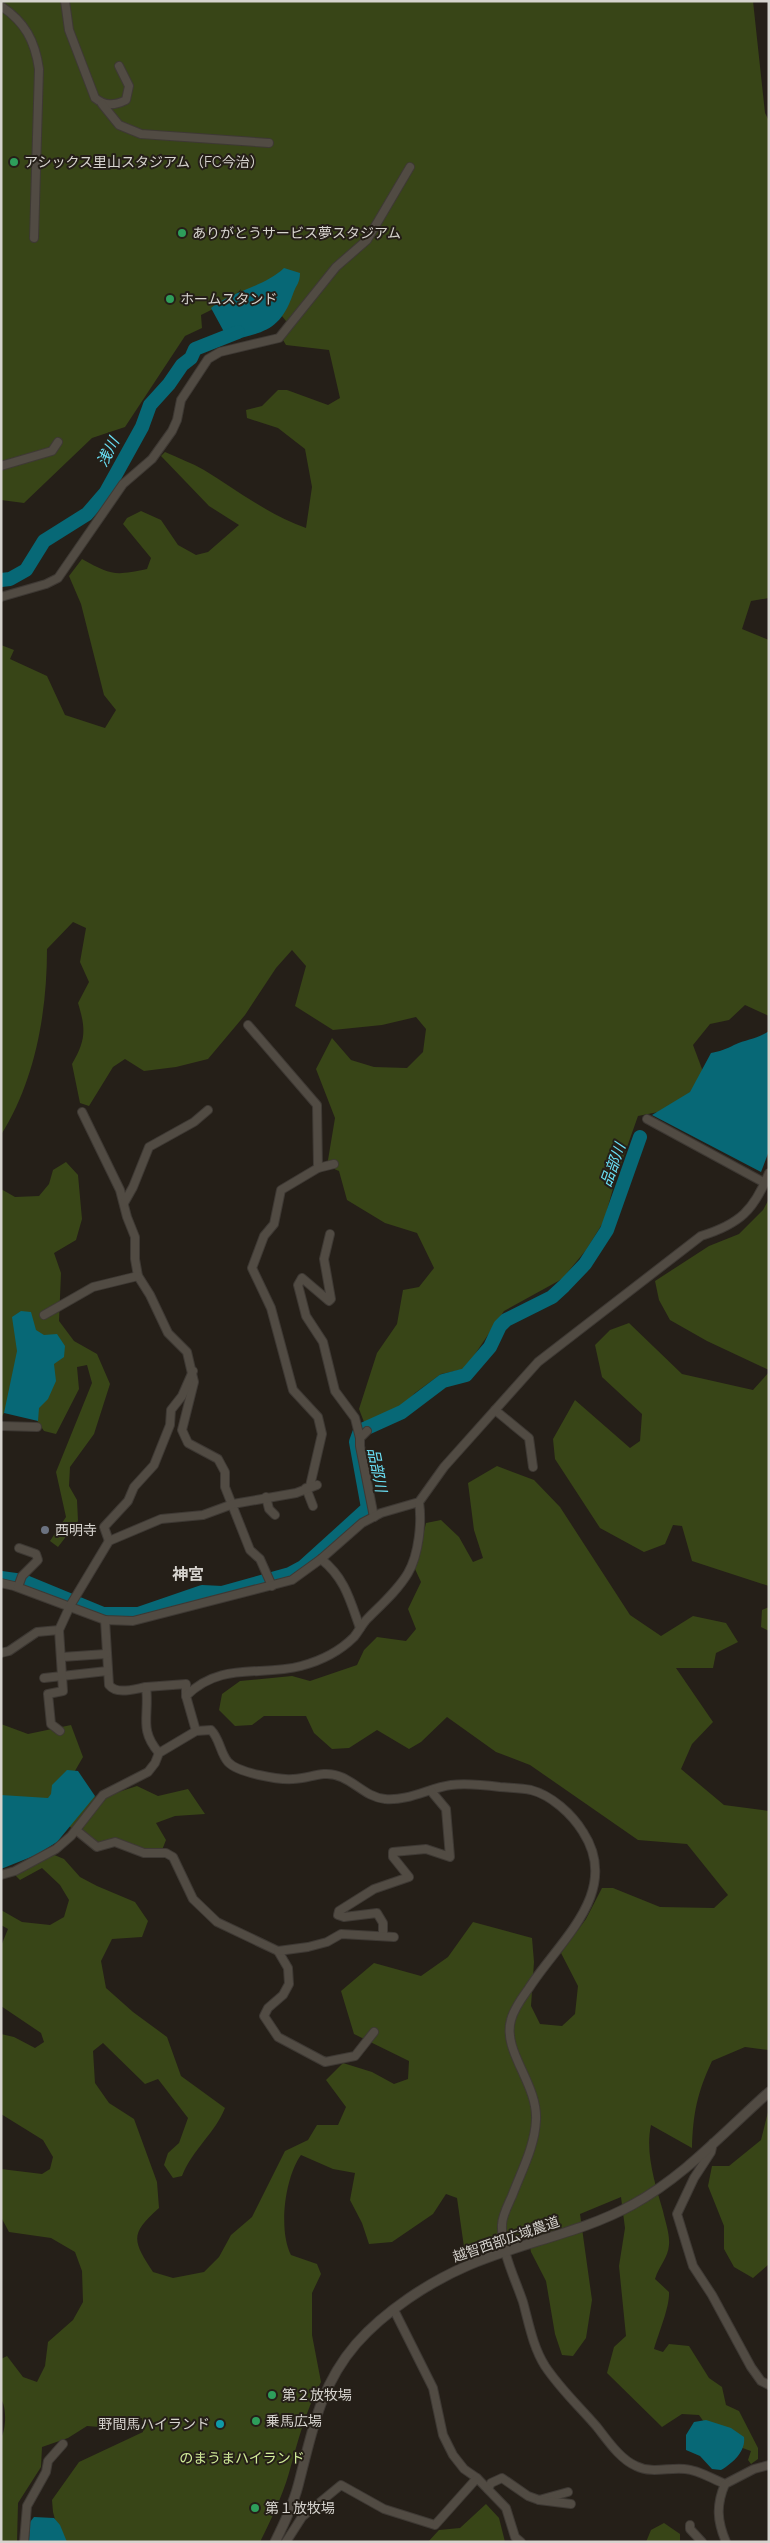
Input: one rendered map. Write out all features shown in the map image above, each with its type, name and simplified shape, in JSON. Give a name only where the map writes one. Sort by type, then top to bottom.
[{"type":"street","points":[[65,1],[69,30],[95,98],[119,125],[141,134],[269,143]]},
{"type":"street","points":[[1,6],[22,22],[34,44],[39,69],[34,238]]},
{"type":"street","points":[[102,104],[116,105],[126,100],[129,86],[119,66]]},
{"type":"street","points":[[1,597],[46,584],[58,578],[123,484],[152,459],[172,431],[177,420],[180,400],[208,359],[220,352],[279,338],[331,272],[367,240],[410,167]]},
{"type":"street","points":[[1,466],[52,451],[58,442]]},
{"type":"street","points":[[248,1025],[316,1105],[318,1168]]},
{"type":"street","points":[[124,1203],[133,1187],[149,1147],[194,1122],[208,1110]]},
{"type":"street","points":[[82,1112],[120,1190],[135,1237],[135,1259],[138,1276],[150,1294],[168,1333],[188,1352],[194,1382],[182,1430],[188,1444],[218,1459],[225,1472],[225,1487],[250,1550],[260,1559],[272,1586]]},
{"type":"street","points":[[647,1120],[765,1183]]},
{"type":"street","points":[[313,1506],[311,1486],[322,1434],[318,1417],[293,1390],[271,1308],[252,1268],[264,1236],[274,1224],[281,1190],[318,1168],[334,1164]]},
{"type":"street","points":[[1,1583],[105,1620],[133,1621],[292,1580],[321,1559],[362,1523],[419,1502],[444,1467],[538,1362],[701,1236],[738,1221],[752,1207],[769,1173]]},
{"type":"street","points":[[330,1234],[324,1259],[331,1299],[329,1301],[302,1278],[298,1285],[306,1316],[323,1342],[335,1391],[355,1418],[374,1517]]},
{"type":"street","points":[[44,1315],[93,1287],[138,1276]]},
{"type":"street","points":[[109,1541],[104,1528],[154,1465],[170,1425],[171,1410],[182,1396],[193,1370]]},
{"type":"street","points":[[495,1410],[529,1438],[533,1467]]},
{"type":"street","points":[[1,1426],[37,1427]]},
{"type":"street","points":[[360,1438],[367,1432]]},
{"type":"street","points":[[60,1731],[51,1724],[48,1694],[63,1691],[59,1630],[70,1606],[109,1541],[161,1519],[203,1515],[233,1504],[296,1493],[311,1486]]},
{"type":"street","points":[[266,1497],[268,1509],[275,1515]]},
{"type":"street","points":[[186,1696],[194,1688],[211,1679],[239,1670],[299,1666],[323,1659],[354,1636],[409,1572],[416,1552],[421,1516],[419,1502]]},
{"type":"street","points":[[18,1588],[22,1576],[38,1560],[36,1554],[20,1548]]},
{"type":"street","points":[[321,1559],[336,1571],[345,1586],[360,1628]]},
{"type":"street","points":[[105,1620],[109,1685],[117,1690],[186,1684],[186,1696],[196,1731]]},
{"type":"street","points":[[1,1652],[9,1651],[37,1632],[59,1630]]},
{"type":"street","points":[[62,1657],[106,1654]]},
{"type":"street","points":[[44,1678],[107,1670]]},
{"type":"street","points":[[146,1687],[148,1700],[146,1732],[148,1740],[159,1753]]},
{"type":"street","points":[[1,1875],[15,1871],[56,1849],[76,1830],[103,1795],[148,1772],[155,1763],[159,1753],[196,1731],[211,1730],[216,1735],[228,1762],[248,1772],[295,1780],[324,1774],[338,1775],[370,1795],[382,1799],[417,1795],[448,1785],[473,1784],[530,1790],[545,1795],[581,1828],[589,1841],[596,1864],[596,1879],[586,1908],[538,1973],[516,2008],[510,2022],[510,2037],[514,2052],[533,2091],[536,2105],[536,2125],[530,2149],[502,2222],[506,2252],[534,2343],[543,2363],[571,2401],[581,2409],[612,2446],[632,2465],[643,2469],[692,2470],[725,2484]]},
{"type":"street","points":[[383,1936],[383,1923],[377,1913],[344,1917],[338,1914],[339,1911],[374,1889],[408,1877],[393,1857],[393,1852],[426,1849],[450,1857],[446,1809],[431,1791]]},
{"type":"street","points":[[76,1830],[96,1847],[116,1842],[144,1853],[166,1853],[173,1857],[193,1899],[217,1922],[278,1951],[327,1942],[341,1934],[394,1937]]},
{"type":"street","points":[[278,1951],[288,1968],[289,1984],[283,1995],[268,2008],[264,2016],[278,2037],[325,2062],[356,2056],[374,2032]]},
{"type":"street","name":"越智西部広域農道","points":[[275,2542],[298,2488],[314,2420],[324,2394],[356,2345],[394,2310],[446,2276],[506,2252],[573,2231],[632,2205],[677,2176],[769,2092]]},
{"type":"street","points":[[713,2143],[711,2152],[694,2178],[677,2214],[693,2266],[712,2295],[751,2367],[761,2381],[769,2385]]},
{"type":"street","points":[[394,2310],[432,2388],[443,2435],[453,2455],[464,2469],[488,2489],[506,2508],[516,2537],[521,2542]]},
{"type":"street","points":[[24,2542],[27,2506],[46,2472],[48,2461],[63,2444]]},
{"type":"street","points":[[726,2542],[718,2517],[718,2506],[725,2484],[754,2468],[769,2465]]},
{"type":"street","points":[[286,2542],[302,2517],[341,2485],[384,2509],[435,2525],[476,2478]]},
{"type":"street","points":[[488,2489],[491,2483],[502,2478],[528,2496],[539,2500],[570,2504]]},
{"type":"street","points":[[539,2500],[568,2492]]},
{"type":"street","points":[[690,2525],[690,2529],[702,2542]]},
{"type":"green space","points":[[1,1],[753,1],[765,113],[769,121],[769,598],[751,601],[742,629],[769,640],[769,1016],[745,1005],[729,1020],[710,1024],[693,1045],[705,1077],[693,1097],[663,1111],[638,1116],[615,1181],[604,1221],[586,1250],[562,1279],[504,1311],[465,1369],[441,1374],[415,1393],[402,1406],[378,1418],[372,1426],[364,1422],[359,1409],[377,1353],[397,1324],[403,1290],[419,1287],[434,1268],[417,1233],[385,1223],[347,1200],[339,1171],[327,1166],[335,1118],[316,1069],[332,1038],[351,1060],[374,1067],[407,1068],[423,1052],[426,1029],[416,1017],[382,1025],[333,1030],[295,1006],[306,966],[292,950],[276,968],[245,1015],[208,1059],[176,1067],[144,1071],[125,1059],[113,1067],[89,1106],[80,1103],[72,1064],[80,1048],[83,1034],[78,1003],[89,982],[80,962],[86,928],[73,922],[47,949],[45,997],[37,1046],[23,1092],[1,1135],[1,645],[14,650],[10,659],[47,676],[65,715],[105,728],[116,710],[104,695],[81,604],[69,576],[82,559],[113,573],[127,573],[147,569],[151,558],[123,524],[127,518],[141,511],[161,520],[178,545],[196,555],[208,552],[239,525],[209,506],[161,456],[165,452],[199,467],[266,509],[306,528],[312,487],[305,449],[278,428],[247,418],[246,410],[262,406],[278,390],[287,390],[328,405],[340,398],[329,350],[286,345],[283,340],[286,321],[277,310],[232,313],[241,289],[231,300],[201,315],[202,328],[185,336],[125,427],[92,438],[24,503],[1,500]]},
{"type":"green space","points":[[66,1162],[78,1175],[82,1219],[76,1240],[54,1253],[61,1273],[59,1321],[74,1341],[97,1354],[110,1384],[94,1434],[70,1467],[69,1486],[77,1500],[78,1521],[58,1547],[50,1541],[66,1517],[56,1472],[92,1383],[87,1365],[77,1367],[79,1389],[56,1434],[44,1431],[32,1413],[14,1396],[1,1418],[1,1189],[15,1197],[39,1196],[49,1184],[53,1170]]},
{"type":"green space","points":[[769,1199],[769,1370],[707,1341],[670,1320],[659,1300],[655,1281],[709,1246],[739,1234],[763,1210]]},
{"type":"green space","points":[[629,1323],[682,1374],[753,1390],[769,1372],[769,1586],[692,1561],[682,1526],[673,1525],[665,1544],[644,1552],[600,1528],[555,1459],[553,1439],[575,1400],[630,1448],[640,1441],[642,1414],[602,1377],[595,1345],[610,1330]]},
{"type":"green space","name":"のまうまハイランド","points":[[497,1466],[534,1480],[560,1507],[630,1615],[661,1636],[693,1616],[726,1623],[738,1642],[716,1653],[713,1668],[676,1668],[713,1722],[692,1744],[681,1769],[724,1805],[769,1811],[769,2050],[745,2047],[712,2061],[697,2104],[693,2125],[692,2148],[651,2125],[649,2146],[654,2179],[669,2241],[667,2254],[655,2279],[669,2292],[669,2298],[654,2349],[663,2352],[669,2344],[689,2346],[709,2378],[722,2387],[726,2405],[739,2411],[758,2448],[758,2459],[751,2464],[748,2460],[751,2451],[721,2438],[709,2428],[699,2415],[682,2414],[662,2427],[607,2373],[614,2347],[626,2336],[619,2266],[625,2228],[621,2197],[580,2214],[592,2300],[586,2338],[573,2356],[562,2355],[555,2334],[546,2281],[531,2252],[527,2232],[465,2254],[457,2198],[446,2194],[433,2214],[392,2242],[369,2244],[362,2223],[350,2200],[355,2173],[333,2169],[301,2155],[295,2165],[287,2190],[284,2218],[285,2232],[291,2255],[317,2264],[321,2274],[312,2293],[312,2335],[321,2382],[306,2416],[283,2491],[260,2542],[61,2542],[53,2512],[52,2500],[79,2462],[143,2432],[142,2418],[100,2427],[87,2426],[68,2438],[42,2447],[41,2467],[18,2503],[17,2542],[1,2542],[1,2438],[5,2418],[1,2399],[1,2359],[7,2356],[23,2377],[37,2382],[45,2366],[48,2342],[73,2320],[83,2302],[82,2271],[75,2252],[51,2238],[9,2232],[1,2217],[1,2169],[42,2174],[50,2169],[53,2157],[43,2140],[1,2114],[1,2034],[14,2037],[35,2048],[44,2042],[41,2033],[1,2006],[1,1946],[8,1929],[1,1925],[1,1910],[22,1922],[50,1925],[64,1917],[69,1900],[60,1885],[42,1868],[20,1880],[14,1874],[52,1854],[64,1859],[80,1877],[135,1902],[148,1921],[142,1937],[112,1939],[101,1961],[106,1988],[133,2012],[167,2037],[181,2076],[225,2108],[182,2176],[173,2178],[164,2165],[168,2153],[179,2143],[188,2118],[158,2079],[145,2084],[103,2043],[93,2051],[95,2083],[109,2103],[134,2119],[157,2182],[159,2208],[143,2224],[139,2231],[138,2245],[153,2272],[173,2278],[204,2272],[219,2257],[231,2235],[252,2217],[285,2151],[308,2140],[317,2125],[338,2125],[346,2107],[326,2080],[343,2063],[372,2072],[394,2084],[408,2079],[409,2061],[354,2034],[341,1991],[374,1963],[421,1976],[448,1957],[473,1922],[532,1938],[534,1962],[531,2006],[540,2024],[562,2026],[575,2014],[578,1986],[561,1953],[586,1919],[602,1888],[613,1888],[660,1907],[714,1908],[728,1895],[687,1844],[638,1840],[530,1765],[496,1752],[447,1717],[421,1742],[409,1749],[377,1730],[349,1748],[332,1749],[314,1733],[306,1716],[264,1716],[252,1725],[235,1726],[219,1710],[222,1694],[240,1681],[292,1676],[310,1681],[357,1665],[364,1650],[377,1637],[406,1641],[416,1629],[408,1609],[421,1582],[415,1569],[426,1523],[441,1520],[459,1537],[473,1562],[483,1558],[474,1530],[468,1483]]},
{"type":"green space","points":[[769,1607],[769,1631],[761,1627],[762,1610]]},
{"type":"green space","points":[[1,1724],[28,1734],[71,1725],[83,1757],[72,1776],[87,1796],[103,1797],[137,1786],[158,1796],[188,1789],[205,1814],[175,1816],[156,1823],[166,1840],[162,1850],[141,1851],[115,1840],[90,1846],[64,1821],[1,1805]]},
{"type":"green space","points":[[769,2108],[769,2264],[753,2278],[734,2267],[724,2249],[724,2226],[708,2186],[712,2166],[729,2166],[761,2140]]},
{"type":"green space","points":[[486,2504],[499,2518],[505,2542],[428,2542],[439,2530],[460,2528]]},
{"type":"green space","points":[[664,2523],[680,2534],[680,2542],[646,2542],[651,2530]]},
{"type":"water","points":[[284,268],[300,273],[300,276],[299,282],[282,316],[276,323],[261,332],[229,341],[211,308],[228,297],[267,280]]},
{"type":"water","points":[[769,1031],[769,1151],[761,1172],[652,1115],[690,1092],[711,1053]]},
{"type":"water","points":[[21,1311],[31,1312],[36,1330],[44,1335],[57,1334],[65,1346],[64,1357],[54,1364],[56,1381],[48,1399],[39,1408],[38,1421],[4,1413],[17,1351],[12,1317]]},
{"type":"water","points":[[67,1770],[78,1771],[95,1796],[57,1842],[36,1855],[1,1869],[1,1795],[48,1798],[51,1794],[52,1785]]},
{"type":"water","points":[[706,2420],[731,2428],[744,2437],[741,2452],[730,2464],[721,2470],[712,2469],[700,2456],[686,2450],[686,2435],[694,2422]]},
{"type":"water","points":[[34,2517],[54,2518],[60,2525],[67,2542],[29,2542],[30,2522]]},
{"type":"waterway","name":"浅川","points":[[1,580],[10,579],[26,570],[44,541],[87,514],[106,492],[142,427],[150,405],[169,384],[182,365],[191,358],[195,349],[238,332]]},
{"type":"waterway","name":"品部川","points":[[1,1578],[23,1581],[103,1614],[138,1614],[202,1592],[222,1593],[290,1574],[303,1567],[368,1508],[356,1442],[360,1431],[402,1412],[443,1381],[466,1375],[490,1347],[500,1326],[506,1320],[552,1297],[585,1264],[607,1230],[640,1137]]},
{"type":"place","name":"アシックス里山スタジアム（FC今治）","points":[[14,162]]},
{"type":"place","name":"ありがとうサービス夢スタジアム","points":[[182,233]]},
{"type":"place","name":"ホームスタンド","points":[[170,299]]},
{"type":"place","name":"西明寺","points":[[45,1530]]},
{"type":"place","name":"第２放牧場","points":[[272,2395]]},
{"type":"place","name":"乗馬広場","points":[[256,2421]]},
{"type":"place","name":"野間馬ハイランド","points":[[220,2424]]},
{"type":"place","name":"第１放牧場","points":[[255,2508]]},
{"type":"district","name":"神宮","points":[[188,1574]]}]
